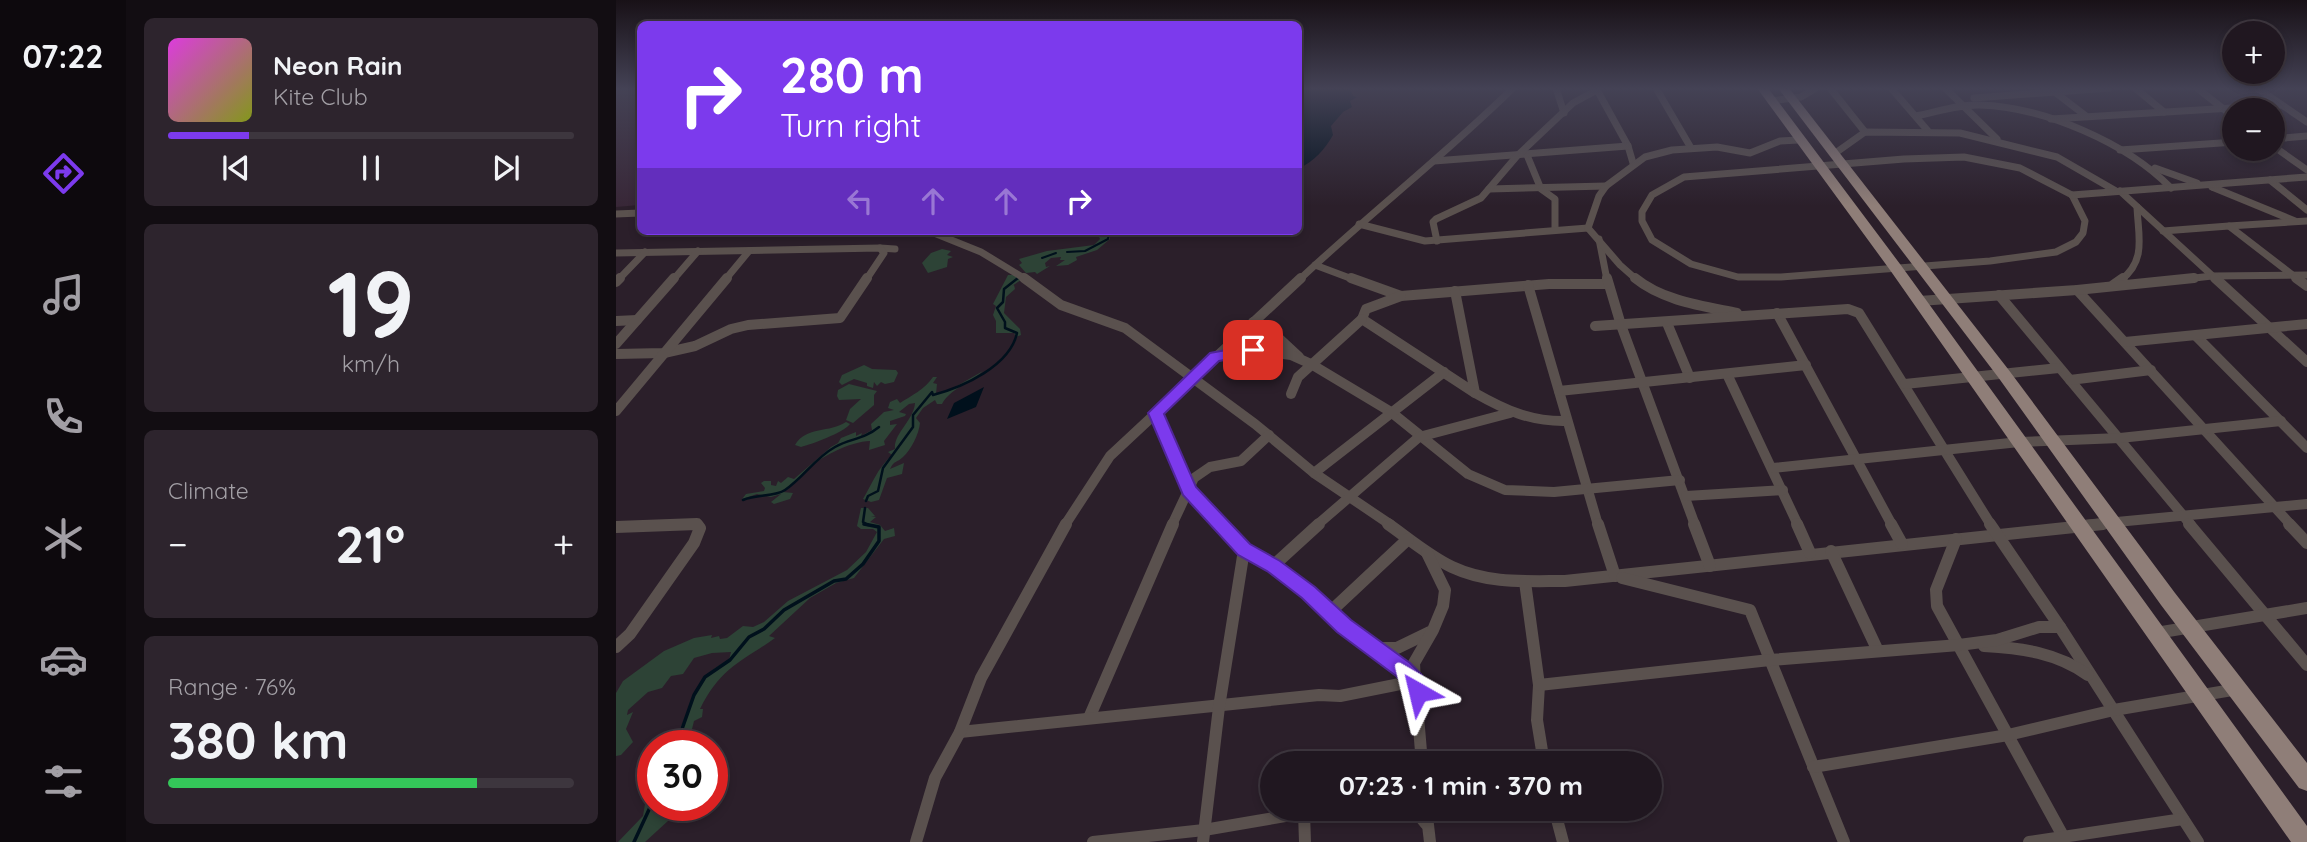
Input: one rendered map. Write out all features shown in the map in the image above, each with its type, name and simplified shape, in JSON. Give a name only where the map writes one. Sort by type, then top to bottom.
[{"type":"main road","points":[[1789,127],[1919,300],[2200,695],[2300,825],[2305,842]]},
{"type":"main road","points":[[1813,127],[1947,298],[2190,628],[2307,780]]},
{"type":"street","points":[[916,842],[935,778],[960,732],[981,678],[1007,635],[1046,557],[1110,456],[1359,224],[1470,127]]},
{"type":"street","points":[[1437,241],[1433,222],[1470,205],[1548,127]]},
{"type":"street","points":[[1618,127],[1633,163]]},
{"type":"street","points":[[1679,127],[1691,148]]},
{"type":"street","points":[[1861,127],[1865,132]]},
{"type":"street","points":[[1925,127],[1928,131]]},
{"type":"street","points":[[1986,127],[1997,139]]},
{"type":"street","points":[[2066,127],[2094,137],[2148,165],[2245,198],[2307,227]]},
{"type":"street","points":[[1838,159],[1865,132],[1928,131],[1997,139],[2057,157],[2118,192],[2137,207],[2307,362]]},
{"type":"street","points":[[2285,138],[2307,136]]},
{"type":"street","points":[[1588,228],[1598,196],[1633,163],[1653,155],[1691,148],[1726,147],[1750,153],[1775,143],[1798,140]]},
{"type":"street","points":[[2120,150],[2222,143]]},
{"type":"street","points":[[1434,161],[1628,146]]},
{"type":"street","points":[[2285,154],[2307,170]]},
{"type":"street","points":[[1527,155],[1541,189],[1555,200],[1555,230]]},
{"type":"street","points":[[1485,158],[1495,162],[1498,176]]},
{"type":"street","points":[[2072,195],[2085,221],[2083,233],[2076,242],[2056,252],[1990,261],[1781,277],[1738,277],[1691,264],[1652,240],[1642,221],[1642,212],[1652,195],[1684,177],[1818,166],[1838,159],[1978,159],[2020,168],[2072,195],[2307,177]]},
{"type":"street","points":[[2148,165],[2171,188]]},
{"type":"street","points":[[2270,180],[2307,210]]},
{"type":"street","points":[[1489,189],[1606,186]]},
{"type":"street","points":[[2109,288],[2133,269],[2140,255],[2142,242],[2137,207]]},
{"type":"street","points":[[616,214],[637,213]]},
{"type":"street","points":[[2162,231],[2307,221]]},
{"type":"street","points":[[1359,224],[1419,240],[1437,241],[1588,228],[1633,277],[1660,293],[1684,302],[1748,315]]},
{"type":"street","points":[[2229,226],[2307,286]]},
{"type":"street","points":[[941,235],[970,245],[1019,274],[1061,305],[1125,328],[1269,435],[1314,473],[1426,552],[1474,575],[1525,582],[1615,576],[2078,525],[2307,504]]},
{"type":"street","points":[[1599,239],[1600,256],[1621,326],[1710,566]]},
{"type":"street","points":[[616,354],[664,354],[695,346],[731,329],[748,325],[841,318],[883,256],[880,248]]},
{"type":"street","points":[[616,253],[895,249]]},
{"type":"street","points":[[616,344],[698,251]]},
{"type":"street","points":[[616,411],[750,251]]},
{"type":"street","points":[[616,282],[645,252]]},
{"type":"street","points":[[1315,265],[1401,296]]},
{"type":"street","points":[[1919,300],[2109,288],[2213,276],[2307,275]]},
{"type":"street","points":[[1291,394],[1295,381],[1307,362],[1362,319],[1366,309],[1401,296],[1528,285],[1608,284]]},
{"type":"street","points":[[1528,285],[1586,489],[1615,576]]},
{"type":"street","points":[[1455,290],[1475,393]]},
{"type":"street","points":[[2077,290],[2307,543]]},
{"type":"street","points":[[1999,295],[2307,665]]},
{"type":"street","points":[[1595,326],[1855,310],[1862,316],[1905,384],[1996,534],[2095,680],[2198,842]]},
{"type":"street","points":[[1777,313],[1902,544]]},
{"type":"street","points":[[1362,319],[1510,413],[1537,422],[1567,421]]},
{"type":"street","points":[[616,321],[637,320]]},
{"type":"street","points":[[1254,321],[1272,332],[1307,362]]},
{"type":"street","points":[[1667,323],[1690,378]]},
{"type":"street","points":[[2125,342],[2307,324]]},
{"type":"street","points":[[2196,336],[2307,447]]},
{"type":"street","points":[[1215,357],[1253,350],[1291,355],[1307,362],[1391,412],[1468,474],[1505,489],[1554,492],[1680,480]]},
{"type":"street","points":[[1559,391],[1806,365]]},
{"type":"street","points":[[1905,384],[2059,368]]},
{"type":"street","points":[[2070,380],[2151,370]]},
{"type":"street","points":[[1314,473],[1444,372]]},
{"type":"street","points":[[1727,374],[1773,468],[1810,554]]},
{"type":"street","points":[[1156,413],[1189,491],[1244,550],[1273,566],[1415,681]]},
{"type":"street","points":[[1273,566],[1419,436],[1510,413]]},
{"type":"street","points":[[1773,468],[2019,442],[2120,438],[2281,421]]},
{"type":"street","points":[[1089,718],[1154,564],[1201,471],[1241,461],[1269,435]]},
{"type":"street","points":[[1686,496],[1783,490]]},
{"type":"street","points":[[616,527],[697,524],[700,528],[694,543],[630,634],[616,647]]},
{"type":"street","points":[[1956,538],[1936,598],[2063,835]]},
{"type":"street","points":[[1330,611],[1408,539]]},
{"type":"street","points":[[1204,836],[1219,707],[1244,550]]},
{"type":"street","points":[[1831,551],[1878,651]]},
{"type":"street","points":[[1421,751],[1414,663],[1433,630],[1443,606],[1445,590],[1426,552]]},
{"type":"street","points":[[1615,576],[1746,608],[1752,614],[1844,842]]},
{"type":"street","points":[[1525,582],[1539,685],[1537,720],[1542,751]]},
{"type":"street","points":[[2155,633],[2307,608]]},
{"type":"street","points":[[1539,685],[1770,660],[1959,645],[1997,639],[2039,627],[2060,627]]},
{"type":"street","points":[[1374,648],[1397,648],[1433,630]]},
{"type":"street","points":[[1959,645],[2006,647],[2048,655],[2074,665],[2095,680]]},
{"type":"street","points":[[960,732],[1319,695],[1340,696],[1415,681]]},
{"type":"street","points":[[1813,767],[2008,735],[2113,710],[2238,689]]},
{"type":"street","points":[[2029,842],[2183,819]]},
{"type":"street","points":[[1093,842],[1204,836],[1269,821]]},
{"type":"street","points":[[1304,821],[1305,842]]},
{"type":"street","points":[[1557,821],[1563,842]]},
{"type":"shaded area","points":[[616,127],[637,127],[637,205],[616,207]]},
{"type":"green space","points":[[1098,235],[1109,235],[1110,239],[1097,250],[1076,257],[1077,260],[1068,265],[1056,266],[1065,260],[1060,260],[1061,257],[1051,258],[1045,263],[1046,267],[1050,266],[1037,274],[1026,273],[1019,265],[1022,263],[1019,259],[1047,251],[1094,245],[1100,239]]},
{"type":"green space","points":[[942,249],[951,251],[947,255],[953,257],[948,259],[947,267],[928,273],[922,263],[931,253]]},
{"type":"green space","points":[[1008,275],[1015,275],[1021,280],[1012,286],[1014,285],[1015,289],[1006,297],[1004,313],[1020,329],[1021,335],[1016,337],[1014,333],[996,333],[993,315],[996,306],[993,304]]},
{"type":"green space","points":[[864,365],[872,369],[896,370],[898,373],[894,382],[881,382],[877,386],[874,382],[873,388],[854,379],[842,385],[839,382],[842,375]]},
{"type":"green space","points":[[983,371],[950,394],[942,404],[937,404],[935,400],[923,408],[916,418],[920,423],[914,442],[890,469],[904,463],[902,474],[887,478],[879,500],[871,502],[863,499],[892,455],[888,452],[895,449],[897,438],[915,403],[899,412],[906,414],[905,416],[890,421],[890,425],[897,424],[884,441],[885,445],[869,450],[870,441],[862,442],[826,456],[783,492],[793,493],[790,499],[774,504],[771,502],[781,494],[771,497],[757,494],[742,499],[746,494],[764,491],[761,483],[764,481],[771,481],[771,485],[776,486],[778,481],[781,483],[788,477],[794,479],[841,438],[856,432],[856,436],[862,433],[861,436],[872,430],[871,424],[884,412],[894,410],[888,408],[890,402],[897,399],[900,403],[922,389],[933,377],[937,377],[933,383],[937,384],[936,394],[950,390]]},
{"type":"green space","points":[[849,384],[877,391],[874,405],[853,423],[846,420],[850,409],[861,399],[839,400],[837,396],[838,390]]},
{"type":"green space","points":[[846,422],[850,424],[827,438],[801,447],[795,445],[805,435]]},
{"type":"green space","points":[[861,508],[868,508],[875,516],[871,516],[876,517],[870,522],[880,525],[885,531],[894,528],[895,536],[884,539],[854,578],[836,583],[810,598],[769,636],[775,638],[741,660],[724,675],[708,695],[700,709],[703,709],[702,717],[694,721],[692,730],[679,730],[698,687],[715,668],[729,660],[731,652],[694,658],[683,674],[671,676],[662,688],[648,692],[628,710],[627,715],[633,712],[626,729],[633,742],[621,755],[616,756],[616,693],[623,681],[664,651],[694,638],[712,635],[711,638],[727,638],[743,626],[753,627],[764,622],[788,601],[847,570],[866,552],[877,532],[857,526]]},
{"type":"green space","points":[[638,821],[668,821],[645,842],[618,842]]},
{"type":"water","points":[[1302,127],[1331,127],[1333,135],[1323,150],[1302,166]]},
{"type":"water","points":[[984,387],[976,407],[947,419],[954,403]]},
{"type":"waterway","points":[[1067,252],[1085,251],[1108,239],[1108,235]]},
{"type":"waterway","points":[[1042,258],[1056,253]]},
{"type":"waterway","points":[[866,501],[868,496],[878,491],[883,468],[913,427],[913,415],[932,392],[933,395],[971,381],[995,365],[1013,345],[1017,333],[1005,328],[1005,322],[997,308],[1003,302],[1004,289],[1018,278]]},
{"type":"waterway","points":[[743,500],[785,490],[828,452],[879,427]]},
{"type":"waterway","points":[[865,508],[863,522],[868,525]]},
{"type":"waterway","points":[[682,730],[694,695],[705,677],[730,660],[749,637],[764,629],[784,610],[834,581],[846,579],[863,564],[879,541],[879,527],[868,525]]},
{"type":"waterway","points":[[634,842],[644,821]]},
{"type":"route","points":[[1253,350],[1215,357],[1156,413],[1189,491],[1244,550],[1273,566],[1308,592],[1344,626],[1403,670],[1415,681],[1418,692]]}]
